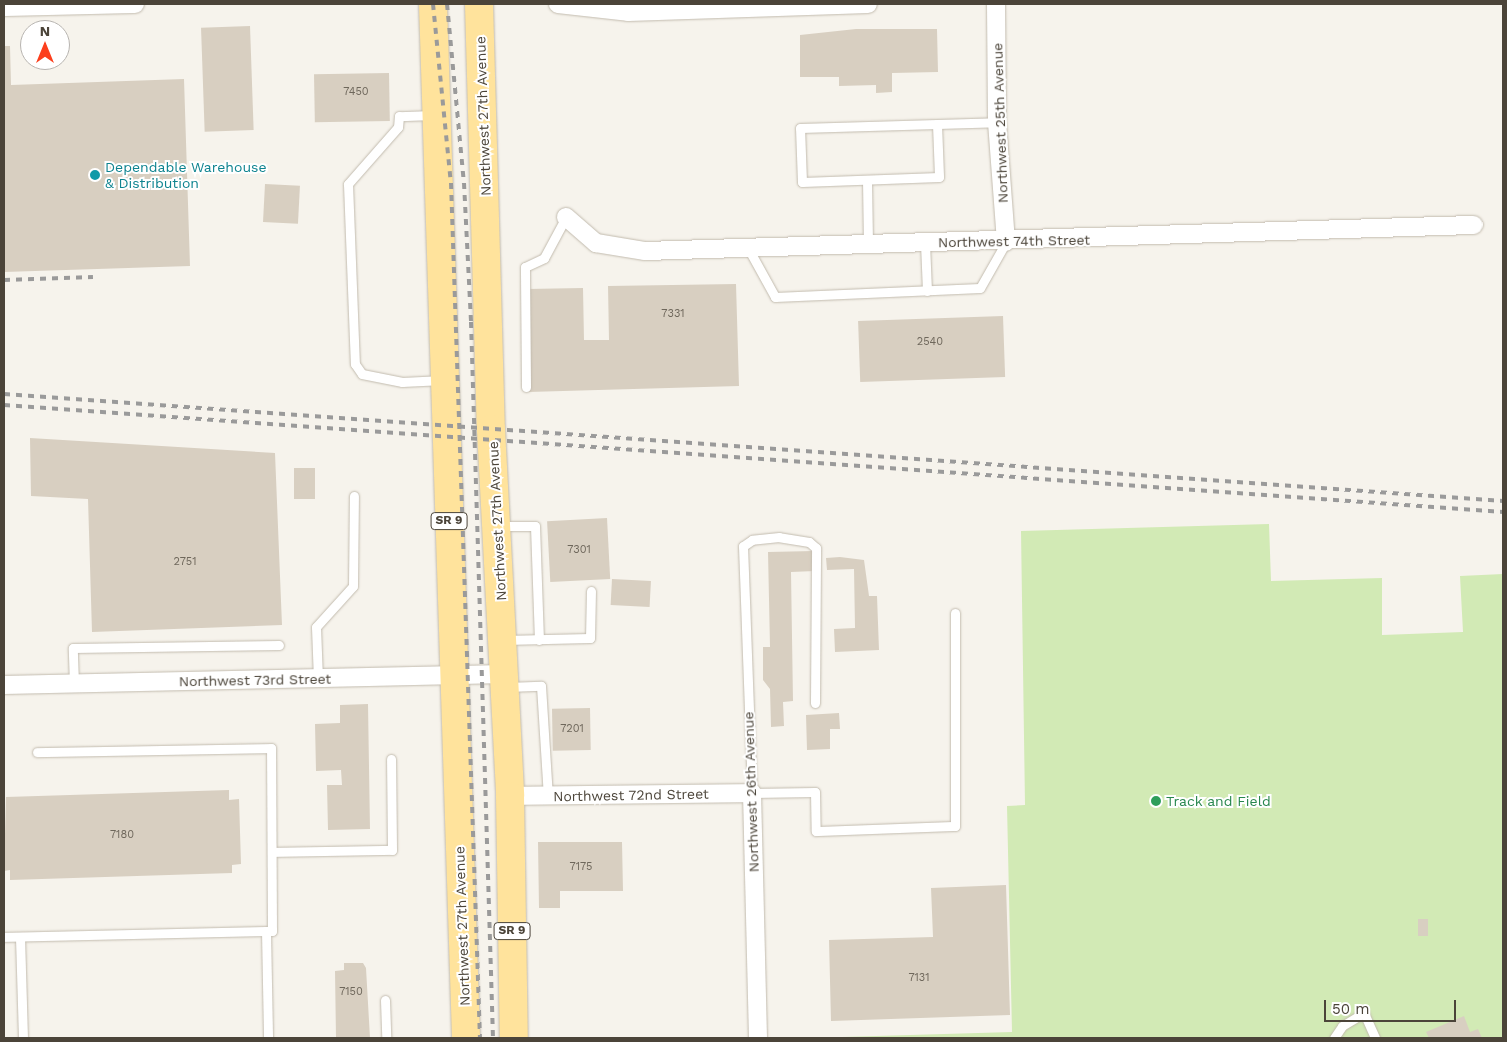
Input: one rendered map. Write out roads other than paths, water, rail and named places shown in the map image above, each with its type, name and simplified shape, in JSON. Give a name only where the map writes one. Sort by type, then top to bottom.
[{"type":"main road","name":"Northwest 27th Avenue","points":[[433,4],[443,380],[466,1038]]},
{"type":"main road","name":"Northwest 27th Avenue","points":[[480,4],[497,526],[506,681],[510,796],[514,1038]]},
{"type":"street","points":[[4,7],[135,4]]},
{"type":"street","points":[[558,4],[628,12],[725,6],[868,4]]},
{"type":"street","name":"Northwest 25th Avenue","points":[[996,4],[997,122],[1006,242]]},
{"type":"street","name":"Northwest 74th Street","points":[[566,217],[586,238],[609,248],[748,248],[1006,242],[1474,225]]},
{"type":"street","name":"Northwest 73rd Street","points":[[4,685],[453,676],[506,681]]},
{"type":"street","name":"Northwest 72nd Street","points":[[510,796],[752,793]]},
{"type":"street","name":"Northwest 26th Avenue","points":[[752,793],[758,1038]]},
{"type":"lane","points":[[436,115],[399,116],[398,127],[348,184],[348,194],[355,364],[362,374],[402,382],[443,380]]},
{"type":"lane","points":[[937,124],[940,178],[802,182],[800,128],[997,122]]},
{"type":"lane","points":[[866,180],[868,244]]},
{"type":"lane","points":[[526,387],[524,267],[544,258],[566,217]]},
{"type":"lane","points":[[748,248],[775,297],[980,288],[1006,242]]},
{"type":"lane","points":[[925,243],[927,291]]},
{"type":"lane","points":[[318,679],[316,627],[353,586],[354,496]]},
{"type":"lane","points":[[497,526],[535,526],[539,640]]},
{"type":"lane","name":"Northwest 26th Avenue","points":[[752,793],[743,546],[770,537],[809,542],[816,548],[814,704]]},
{"type":"lane","points":[[504,640],[590,638],[591,591]]},
{"type":"lane","points":[[752,793],[814,792],[816,831],[955,826],[955,613]]},
{"type":"lane","points":[[74,684],[73,648],[278,644]]},
{"type":"lane","points":[[506,681],[542,686],[548,797]]},
{"type":"lane","points":[[4,937],[272,931],[271,748],[37,752]]},
{"type":"lane","points":[[272,852],[392,850],[391,759]]},
{"type":"lane","points":[[266,931],[268,1038]]},
{"type":"lane","points":[[20,937],[23,1038]]},
{"type":"lane","points":[[385,1000],[386,1038]]},
{"type":"lane","points":[[1334,1038],[1342,1026],[1364,1012],[1375,1038]]},
{"type":"railway","points":[[433,4],[451,183],[480,1038]]},
{"type":"railway","points":[[447,4],[464,183],[471,322],[493,1038]]},
{"type":"railway","points":[[4,280],[93,277]]},
{"type":"railway","points":[[4,394],[1503,501]]},
{"type":"railway","points":[[4,405],[1503,512]]},
{"type":"place","name":"Dependable Warehouse & Distribution","points":[[95,175]]},
{"type":"place","name":"Track and Field","points":[[1156,801]]}]
